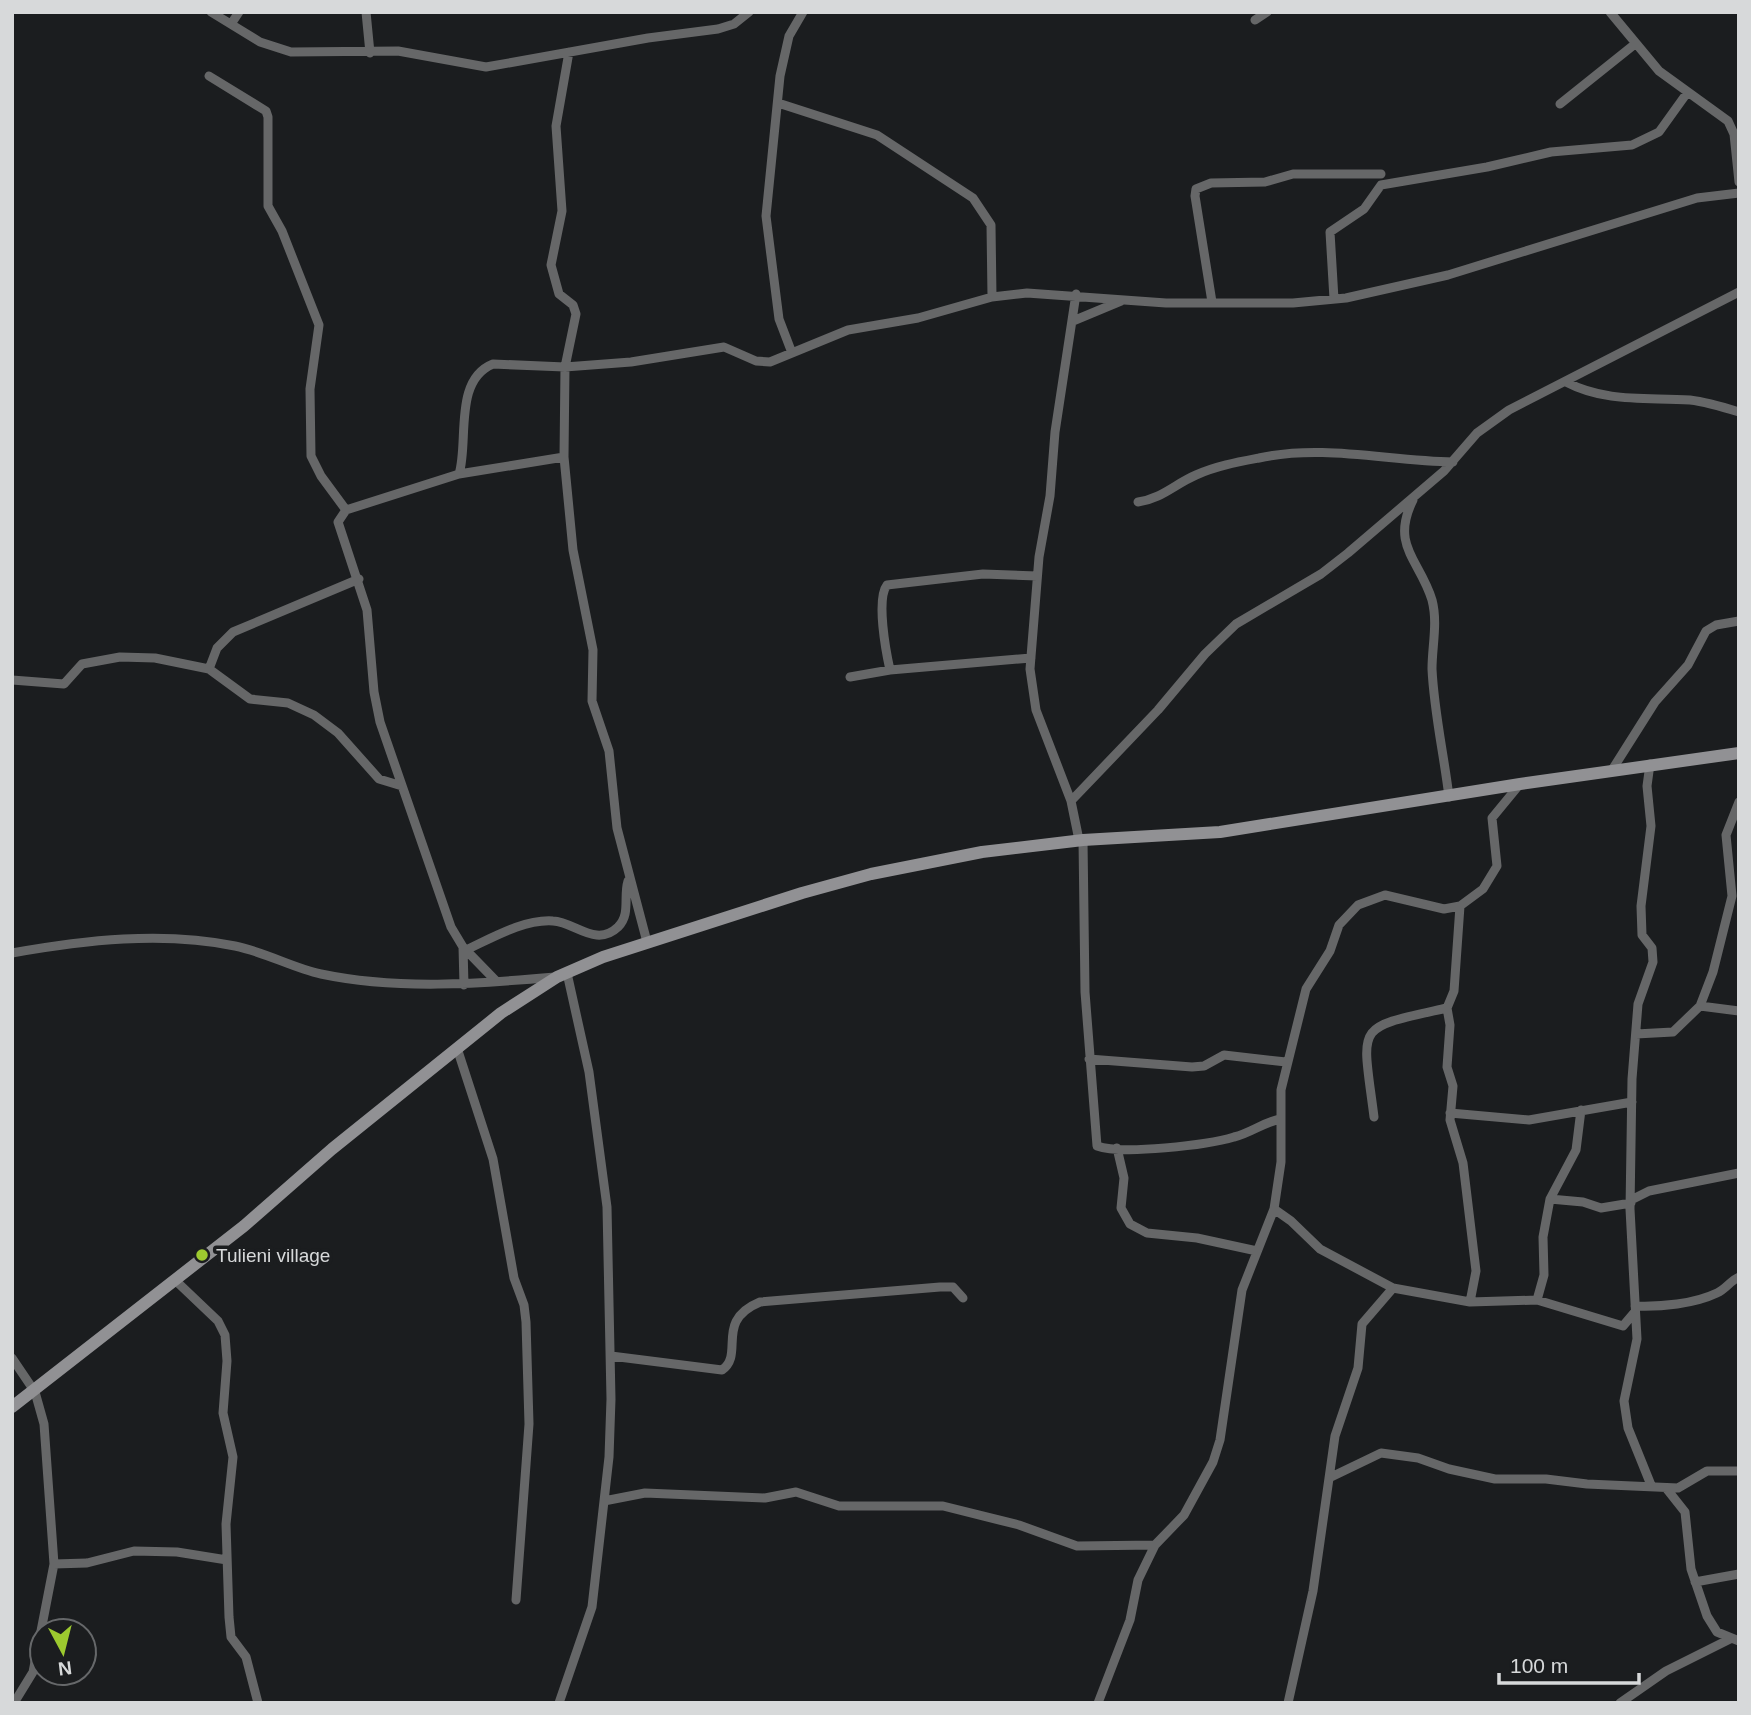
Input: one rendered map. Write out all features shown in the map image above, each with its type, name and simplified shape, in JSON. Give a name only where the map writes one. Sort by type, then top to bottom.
[{"type":"street","points":[[211,12],[260,41],[291,52],[413,53],[486,67],[718,29],[734,24],[749,12]]},
{"type":"street","points":[[231,24],[239,12]]},
{"type":"street","points":[[366,12],[370,53]]},
{"type":"street","points":[[792,353],[779,319],[775,279],[766,235],[785,47],[803,12]]},
{"type":"street","points":[[1255,20],[1267,12]]},
{"type":"street","points":[[1610,12],[1659,71],[1728,121],[1734,134],[1739,181]]},
{"type":"street","points":[[1560,104],[1635,44]]},
{"type":"street","points":[[569,52],[556,126],[562,211],[551,265],[559,294],[573,305],[576,314],[565,367],[564,457],[573,550],[593,650],[592,701],[609,751],[614,813],[647,942]]},
{"type":"street","points":[[209,76],[266,110],[268,206],[282,231],[319,325],[310,388],[311,456],[321,476],[346,510]]},
{"type":"street","points":[[1334,299],[1330,232],[1364,209],[1381,185],[1476,169],[1551,152],[1632,145],[1654,136],[1687,93]]},
{"type":"street","points":[[778,103],[877,135],[973,198],[991,225],[992,297]]},
{"type":"street","points":[[1212,302],[1195,197],[1196,189],[1211,183],[1260,183],[1293,174],[1381,174]]},
{"type":"street","points":[[459,474],[464,415],[475,378],[484,368],[501,364],[565,367],[641,361],[712,348],[735,350],[764,363],[848,330],[918,318],[992,297],[1027,293],[1076,294],[1122,300],[1212,302],[1293,303],[1334,299],[1418,283],[1697,198],[1739,192]]},
{"type":"street","points":[[1071,801],[1158,710],[1205,654],[1236,624],[1321,574],[1453,462],[1477,433],[1566,382],[1739,292]]},
{"type":"street","points":[[1076,294],[1037,576],[1031,658],[1032,691],[1036,710],[1071,801],[1081,840],[1089,1059],[1096,1144],[1100,1148],[1163,1148],[1231,1138],[1262,1123],[1280,1119]]},
{"type":"street","points":[[1073,321],[1122,300]]},
{"type":"street","points":[[1566,382],[1590,393],[1611,397],[1690,400],[1739,412]]},
{"type":"street","points":[[1138,502],[1156,499],[1195,475],[1277,454],[1371,454],[1413,461],[1453,462]]},
{"type":"street","points":[[496,981],[465,948],[451,927],[389,752],[374,692],[367,610],[359,579],[338,522],[346,510],[459,474],[564,457]]},
{"type":"street","points":[[1415,496],[1405,516],[1405,540],[1432,602],[1433,678],[1449,797]]},
{"type":"street","points":[[890,670],[883,624],[884,590],[887,585],[983,574],[1037,576]]},
{"type":"street","points":[[209,669],[217,648],[233,632],[359,579]]},
{"type":"street","points":[[1612,770],[1655,702],[1688,665],[1706,631],[1716,625],[1739,621]]},
{"type":"street","points":[[12,680],[64,684],[82,664],[120,657],[155,658],[209,669],[250,699],[288,703],[314,715],[338,733],[379,779],[402,786]]},
{"type":"street","points":[[850,677],[890,670],[1031,658]]},
{"type":"street","points":[[12,1407],[35,1392],[176,1281],[501,1013],[562,975],[647,942],[871,874],[982,852],[1081,840],[1220,832],[1650,764],[1739,753]]},
{"type":"street","points":[[1650,764],[1647,786],[1651,826],[1641,906],[1642,934],[1652,948],[1653,962],[1640,993],[1636,1034],[1631,1201],[1636,1349],[1624,1401],[1628,1428],[1651,1485]]},
{"type":"street","points":[[1098,1703],[1132,1614],[1135,1588],[1156,1545],[1184,1515],[1213,1462],[1220,1440],[1242,1290],[1273,1209],[1281,1162],[1280,1119],[1286,1062],[1306,989],[1347,914],[1368,900],[1385,895],[1435,908],[1460,906],[1483,889],[1495,872],[1497,847],[1492,818],[1520,784]]},
{"type":"street","points":[[1636,1034],[1673,1032],[1700,1006],[1713,972],[1732,896],[1727,835],[1739,802]]},
{"type":"street","points":[[465,948],[537,922],[563,922],[594,936],[611,932],[626,912],[629,880]]},
{"type":"street","points":[[1460,906],[1454,991],[1447,1008],[1450,1025],[1447,1067],[1453,1086],[1450,1113],[1462,1157],[1476,1271],[1470,1302]]},
{"type":"street","points":[[12,953],[100,940],[195,940],[239,947],[320,974],[464,985],[562,975]]},
{"type":"street","points":[[464,985],[465,948]]},
{"type":"street","points":[[559,1703],[592,1607],[609,1457],[611,1356],[607,1207],[600,1135],[562,975]]},
{"type":"street","points":[[1700,1006],[1739,1011]]},
{"type":"street","points":[[1374,1117],[1366,1049],[1373,1030],[1396,1018],[1447,1008]]},
{"type":"street","points":[[457,1048],[493,1159],[514,1278],[524,1305],[526,1322],[529,1424],[516,1600]]},
{"type":"street","points":[[1089,1059],[1192,1068],[1204,1066],[1224,1055],[1249,1060],[1286,1062]]},
{"type":"street","points":[[1450,1113],[1529,1120],[1632,1101]]},
{"type":"street","points":[[1537,1300],[1544,1275],[1543,1237],[1550,1199],[1576,1150],[1581,1110]]},
{"type":"street","points":[[1118,1148],[1124,1178],[1121,1208],[1130,1224],[1147,1233],[1197,1238],[1256,1251]]},
{"type":"street","points":[[1550,1199],[1578,1201],[1601,1208],[1631,1201],[1649,1191],[1739,1173]]},
{"type":"street","points":[[1273,1209],[1292,1221],[1320,1249],[1393,1288],[1470,1302],[1537,1300],[1623,1326],[1635,1309],[1709,1296],[1720,1292],[1739,1277]]},
{"type":"street","points":[[176,1281],[218,1321],[225,1335],[228,1361],[223,1413],[233,1457],[226,1524],[231,1637],[246,1657],[258,1703]]},
{"type":"street","points":[[611,1356],[722,1370],[729,1363],[736,1318],[741,1312],[760,1303],[940,1287],[953,1287],[963,1298]]},
{"type":"street","points":[[1288,1703],[1312,1591],[1341,1410],[1358,1368],[1362,1324],[1393,1288]]},
{"type":"street","points":[[12,1358],[35,1392],[48,1444],[54,1564],[33,1672],[14,1703]]},
{"type":"street","points":[[1329,1478],[1381,1454],[1418,1458],[1449,1469],[1495,1479],[1651,1485],[1666,1488],[1682,1486],[1707,1471],[1739,1471]]},
{"type":"street","points":[[1666,1488],[1685,1512],[1695,1582],[1713,1627],[1734,1640]]},
{"type":"street","points":[[604,1501],[645,1493],[765,1498],[796,1492],[839,1506],[943,1506],[1019,1525],[1077,1546],[1156,1545]]},
{"type":"street","points":[[54,1564],[87,1563],[134,1551],[177,1552],[227,1560]]},
{"type":"street","points":[[1695,1582],[1739,1574]]},
{"type":"street","points":[[1620,1703],[1666,1671],[1734,1640]]},
{"type":"place","name":"Tulieni village","points":[[202,1255]]}]
